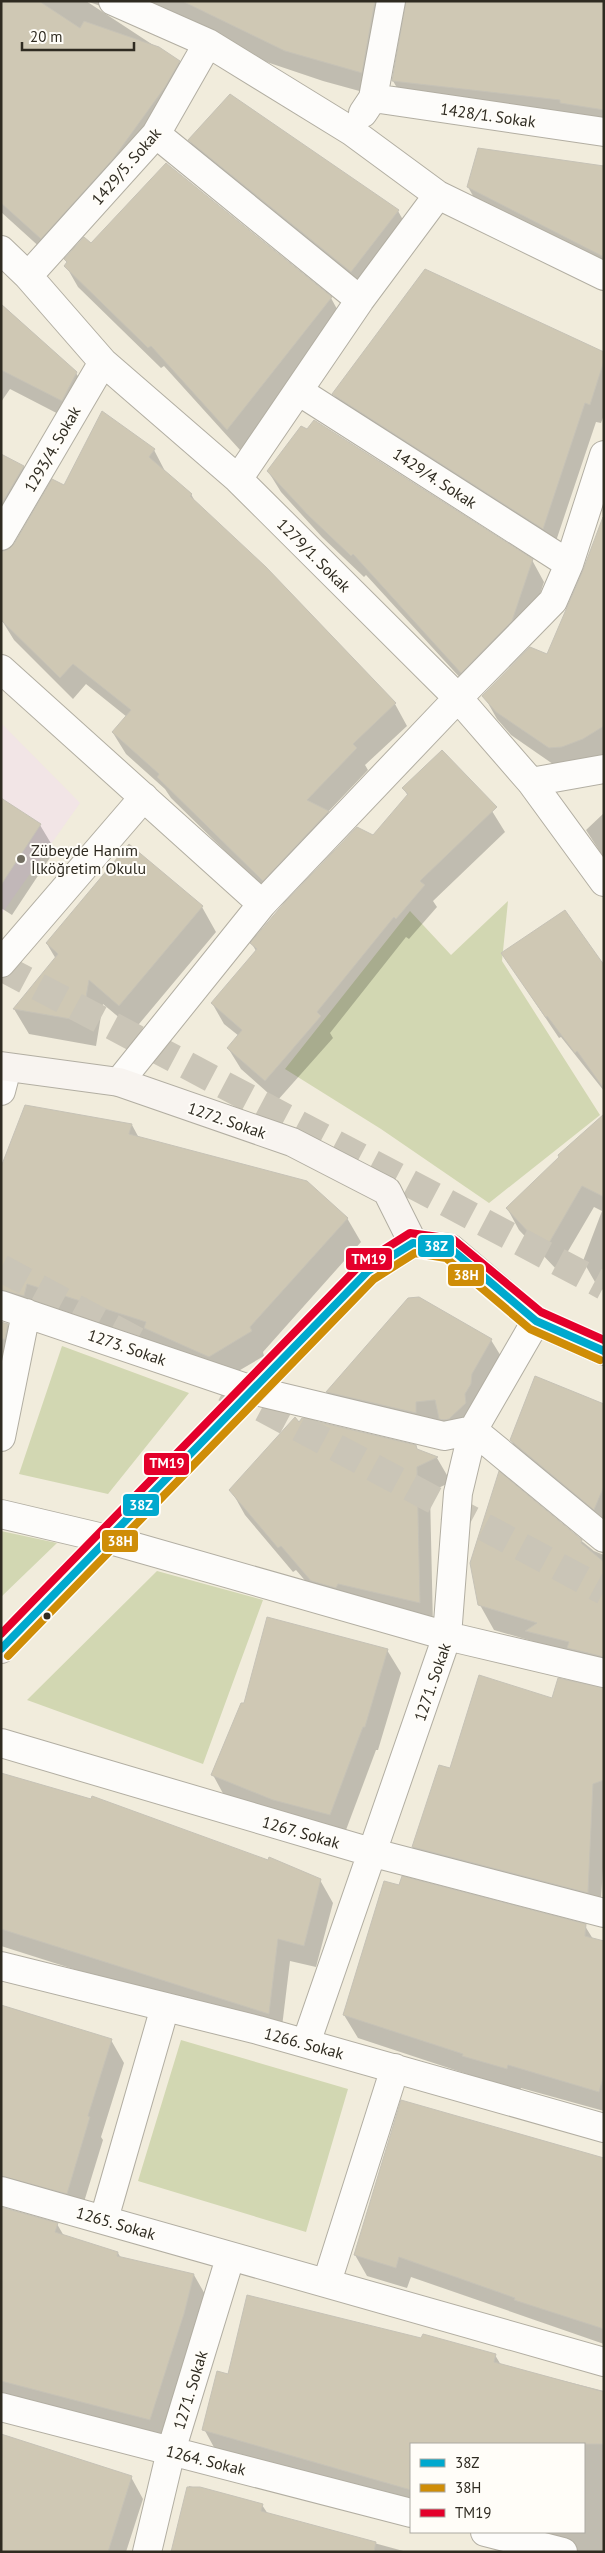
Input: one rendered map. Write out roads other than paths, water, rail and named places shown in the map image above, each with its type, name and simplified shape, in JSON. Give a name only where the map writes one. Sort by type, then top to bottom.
[{"type":"main road","name":"1272. Sokak","points":[[3,1075],[118,1082],[292,1142],[387,1191],[412,1243]]},
{"type":"main road","points":[[1,1649],[368,1271],[412,1243],[450,1248],[536,1321],[604,1351]]},
{"type":"street","points":[[113,1],[208,43],[351,130],[438,195],[604,276]]},
{"type":"street","points":[[351,130],[373,98],[391,1]]},
{"type":"street","name":"1429/5. Sokak","points":[[28,276],[156,134],[208,43]]},
{"type":"street","name":"1428/1. Sokak","points":[[373,98],[604,132]]},
{"type":"street","points":[[156,134],[360,300]]},
{"type":"street","points":[[238,479],[300,392],[360,300],[438,195]]},
{"type":"street","name":"1279/1. Sokak","points":[[1,250],[28,276],[104,362],[238,479],[458,698],[531,782],[604,882]]},
{"type":"street","name":"1293/4. Sokak","points":[[1,536],[104,362]]},
{"type":"street","name":"1429/4. Sokak","points":[[300,392],[569,564]]},
{"type":"street","points":[[118,1082],[262,904],[458,698],[554,601],[569,564],[604,455]]},
{"type":"street","points":[[1,669],[262,904]]},
{"type":"street","points":[[531,782],[604,769]]},
{"type":"street","points":[[1,963],[144,797]]},
{"type":"street","points":[[1,1437],[14,1309]]},
{"type":"street","name":"1273. Sokak","points":[[14,1309],[252,1390],[444,1436],[473,1430]]},
{"type":"street","name":"1271. Sokak","points":[[306,2043],[374,1853],[447,1636],[458,1493],[473,1430],[536,1321]]},
{"type":"street","points":[[473,1430],[604,1538]]},
{"type":"street","points":[[1,1514],[106,1539],[447,1636],[604,1673]]},
{"type":"street","name":"1267. Sokak","points":[[1,1743],[374,1853],[604,1913]]},
{"type":"street","name":"1266. Sokak","points":[[1,1966],[306,2043],[604,2128]]},
{"type":"street","points":[[104,2219],[165,2007]]},
{"type":"street","points":[[327,2282],[395,2068]]},
{"type":"street","name":"1265. Sokak","points":[[1,2191],[104,2219],[230,2258],[327,2282],[604,2362]]},
{"type":"street","name":"1271. Sokak","points":[[147,2552],[171,2451],[230,2258]]},
{"type":"street","name":"1264. Sokak","points":[[1,2407],[410,2513]]},
{"type":"street","points":[[489,2533],[563,2552]]},
{"type":"tunnel","points":[[1,967],[604,1286]]},
{"type":"tunnel","points":[[1,1268],[148,1347]]},
{"type":"tunnel","points":[[225,1388],[604,1591]]},
{"type":"place","name":"Zübeyde Hanım İlköğretim Okulu","points":[[21,859]]}]
